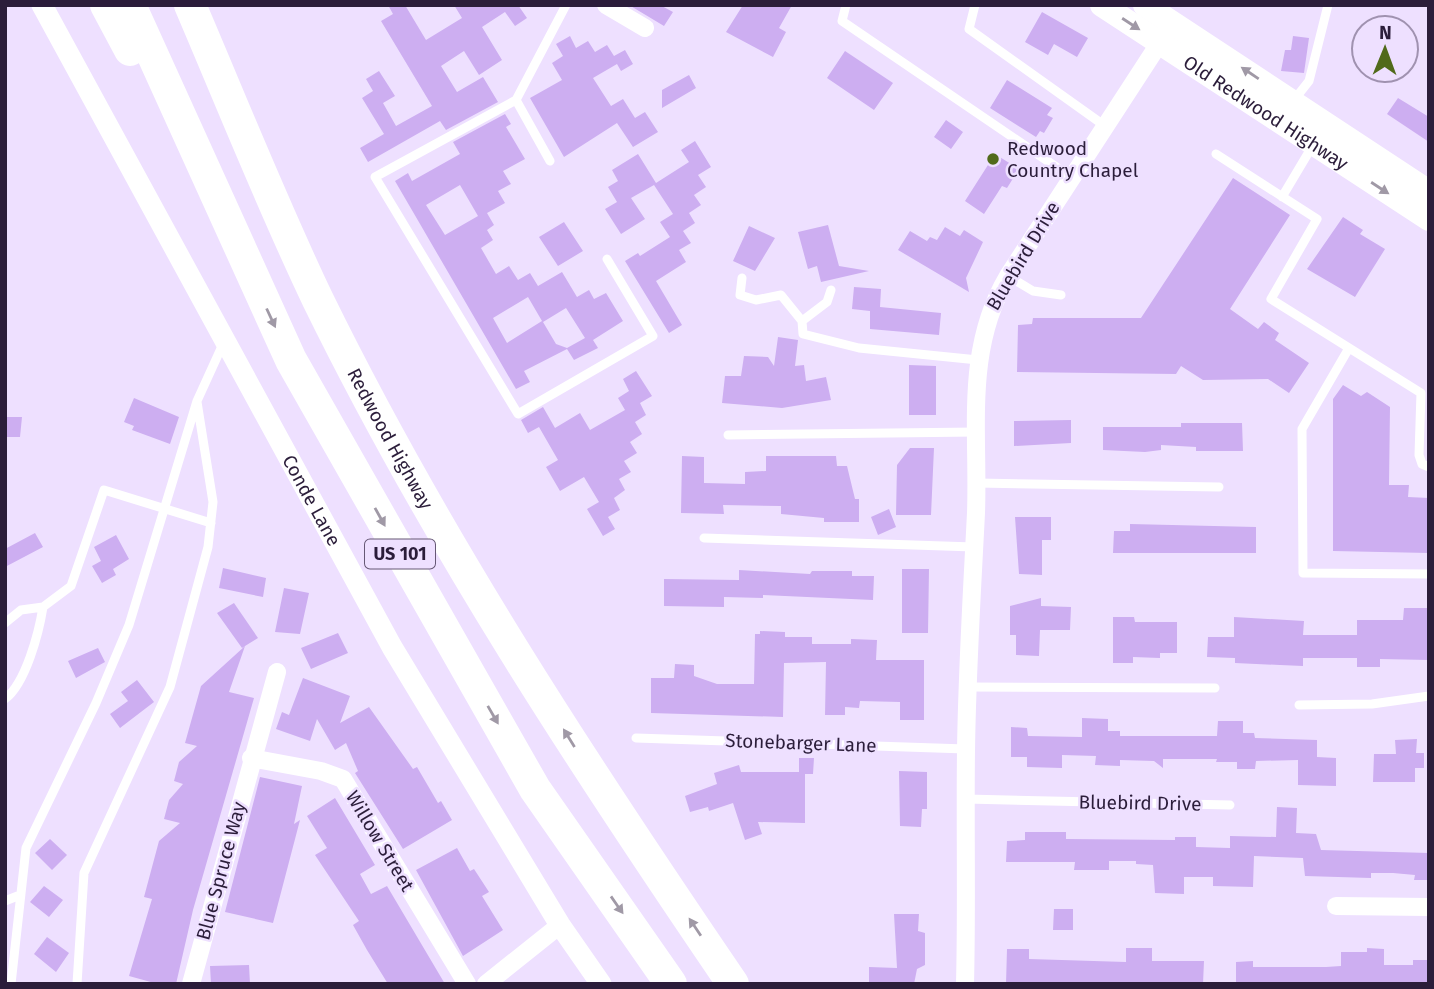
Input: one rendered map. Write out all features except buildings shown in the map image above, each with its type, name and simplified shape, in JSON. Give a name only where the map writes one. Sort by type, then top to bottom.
[{"type":"highway","points":[[106,5],[252,277]]},
{"type":"highway","name":"US 101","points":[[130,5],[291,360],[536,789],[671,984]]},
{"type":"highway","name":"Redwood Highway","points":[[190,5],[318,299],[411,473],[516,652],[618,816],[733,984]]},
{"type":"highway","points":[[212,5],[297,249]]},
{"type":"main road","name":"Old Redwood Highway","points":[[1102,5],[1429,219]]},
{"type":"main road","name":"Old Redwood Highway","points":[[1145,5],[1429,192]]},
{"type":"street","name":"Conde Lane","points":[[42,5],[392,647],[560,925],[601,984]]},
{"type":"street","points":[[606,5],[645,28]]},
{"type":"street","name":"Bluebird Drive","points":[[965,984],[966,749],[977,483],[978,360],[987,316],[1008,276],[1174,22]]},
{"type":"street","name":"Blue Spruce Way","points":[[191,984],[276,672]]},
{"type":"street","name":"Willow Street","points":[[251,758],[321,771],[343,779],[467,984]]},
{"type":"street","points":[[1336,906],[1429,907]]},
{"type":"street","points":[[486,984],[560,925]]},
{"type":"lane","points":[[566,5],[516,100],[375,177],[518,414],[653,336],[607,258]]},
{"type":"lane","points":[[846,5],[842,21],[1071,177]]},
{"type":"lane","points":[[975,5],[969,29],[1105,125]]},
{"type":"lane","points":[[1292,101],[1309,81],[1328,5]]},
{"type":"lane","points":[[516,100],[550,161]]},
{"type":"lane","points":[[1282,197],[1313,145]]},
{"type":"lane","points":[[1216,155],[1317,219],[1271,299],[1425,391],[1419,455],[1422,464],[1429,467]]},
{"type":"lane","points":[[1008,276],[1034,291],[1061,295]]},
{"type":"lane","points":[[742,278],[740,295],[756,300],[781,295],[802,321],[803,334],[859,348],[978,360]]},
{"type":"lane","points":[[802,321],[827,302],[831,289]]},
{"type":"lane","points":[[11,984],[26,848],[96,703],[129,625],[197,401],[225,339]]},
{"type":"lane","points":[[1349,348],[1302,429],[1303,573],[1429,574]]},
{"type":"lane","points":[[77,984],[84,873],[170,687],[208,547],[211,481],[197,401]]},
{"type":"lane","points":[[728,435],[976,432]]},
{"type":"lane","points":[[977,483],[1219,487]]},
{"type":"lane","points":[[5,623],[21,610],[43,607],[71,586],[104,490],[211,523]]},
{"type":"lane","points":[[704,538],[974,547]]},
{"type":"lane","points":[[5,699],[15,691],[39,631],[43,607]]},
{"type":"lane","points":[[968,687],[1214,688]]},
{"type":"lane","points":[[1299,705],[1372,704],[1429,696]]},
{"type":"lane","name":"Stonebarger Lane","points":[[636,738],[966,749]]},
{"type":"lane","name":"Bluebird Drive","points":[[966,799],[1230,805]]},
{"type":"lane","points":[[5,901],[20,895]]},
{"type":"place","name":"Redwood Country Chapel","points":[[993,159]]}]
